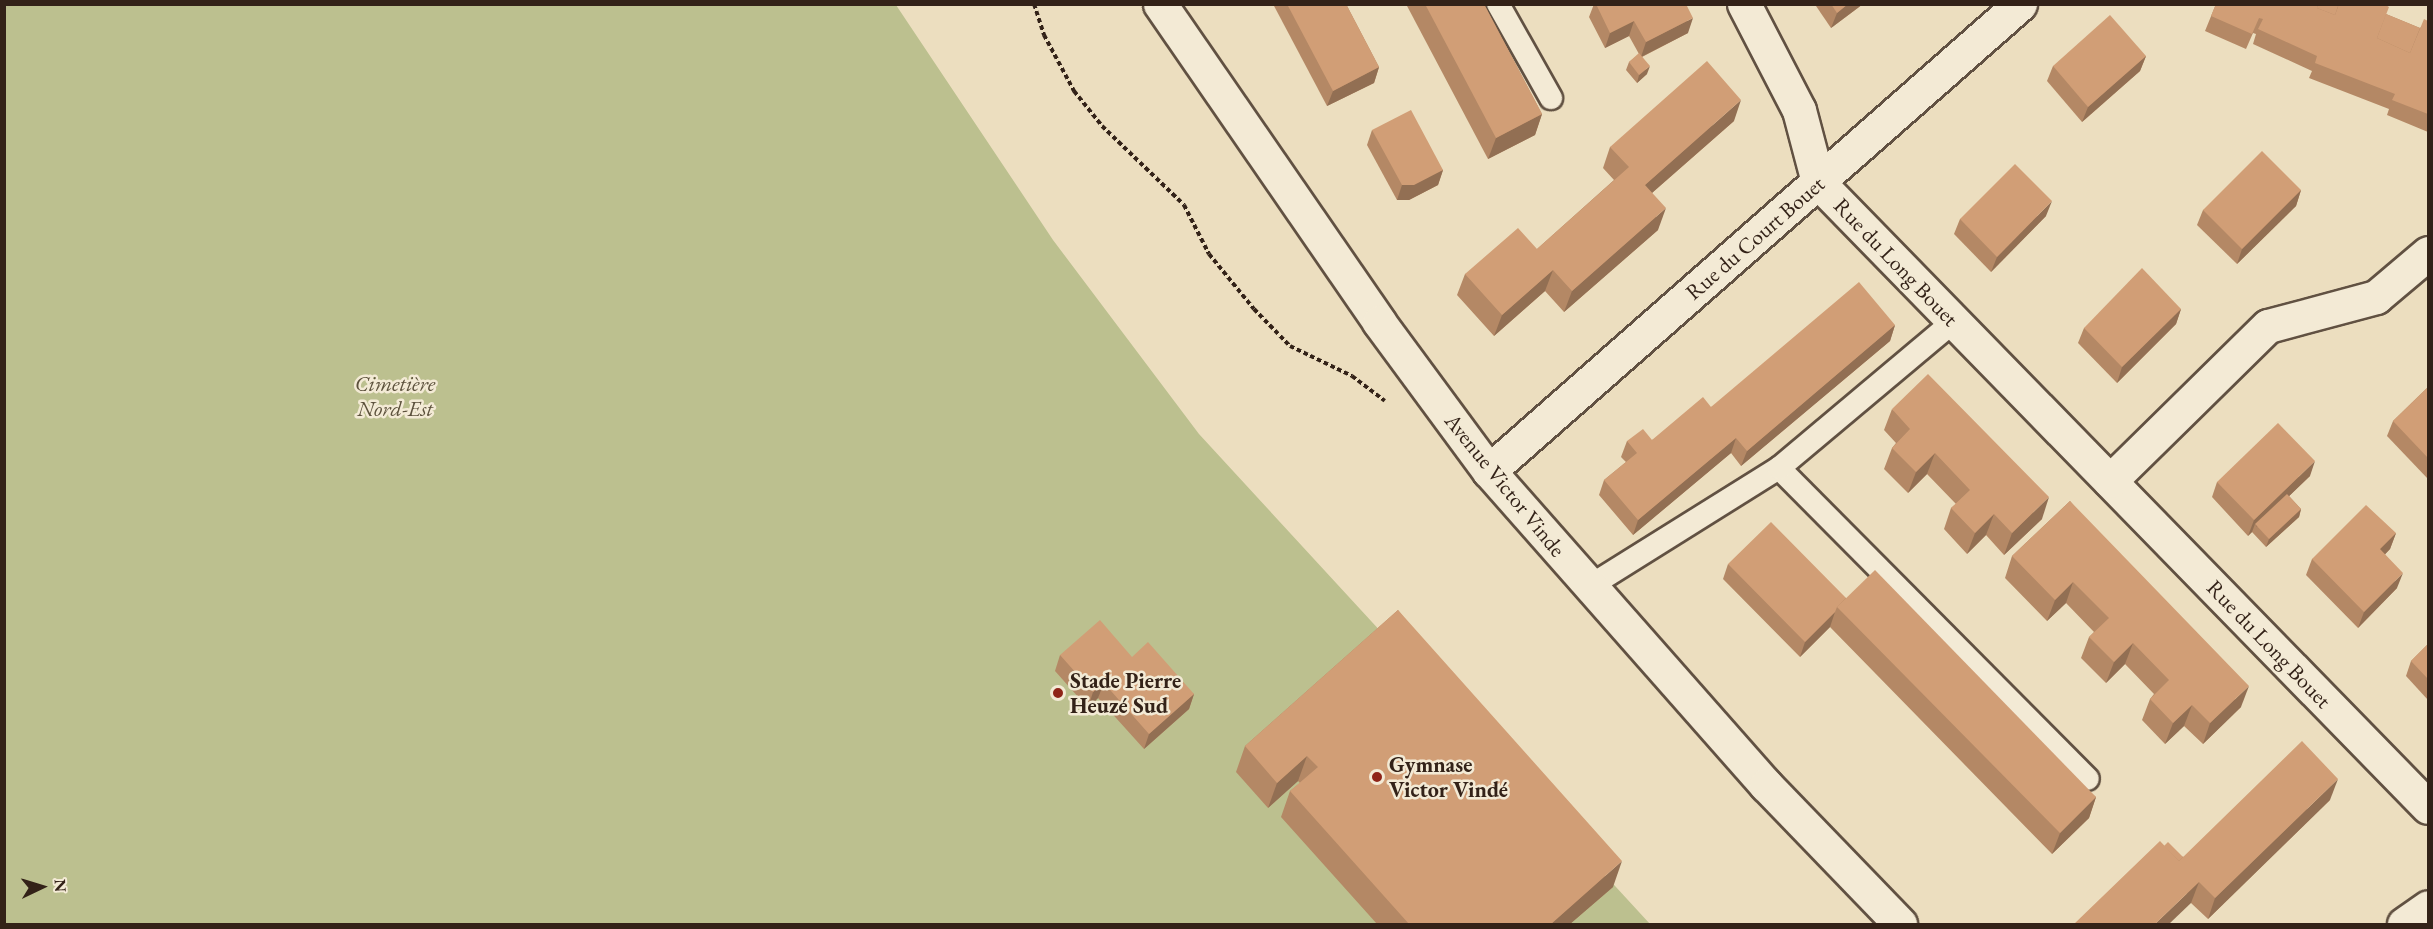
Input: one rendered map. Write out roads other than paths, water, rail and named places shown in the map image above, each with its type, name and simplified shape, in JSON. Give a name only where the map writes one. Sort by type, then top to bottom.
[{"type":"street","name":"Avenue Victor Vinde","points":[[1160,4],[1379,322],[1489,471],[1766,785],[1900,924]]},
{"type":"street","name":"Rue du Long Bouet","points":[[1744,4],[1799,110],[1818,182],[2428,807]]},
{"type":"street","name":"Rue du Court Bouet","points":[[1489,471],[2020,4]]},
{"type":"street","points":[[2110,481],[2268,326],[2376,297],[2428,253]]},
{"type":"street","points":[[2404,924],[2428,907]]},
{"type":"lane","points":[[1498,4],[1551,98]]},
{"type":"lane","points":[[1590,586],[1779,468],[1954,321]]},
{"type":"lane","points":[[1779,468],[2088,779]]},
{"type":"place","name":"Stade Pierre Heuzé Sud","points":[[1058,693]]},
{"type":"place","name":"Gymnase Victor Vindé","points":[[1377,777]]},
{"type":"park label","name":"Cimetière Nord-Est","points":[[395,396]]}]
